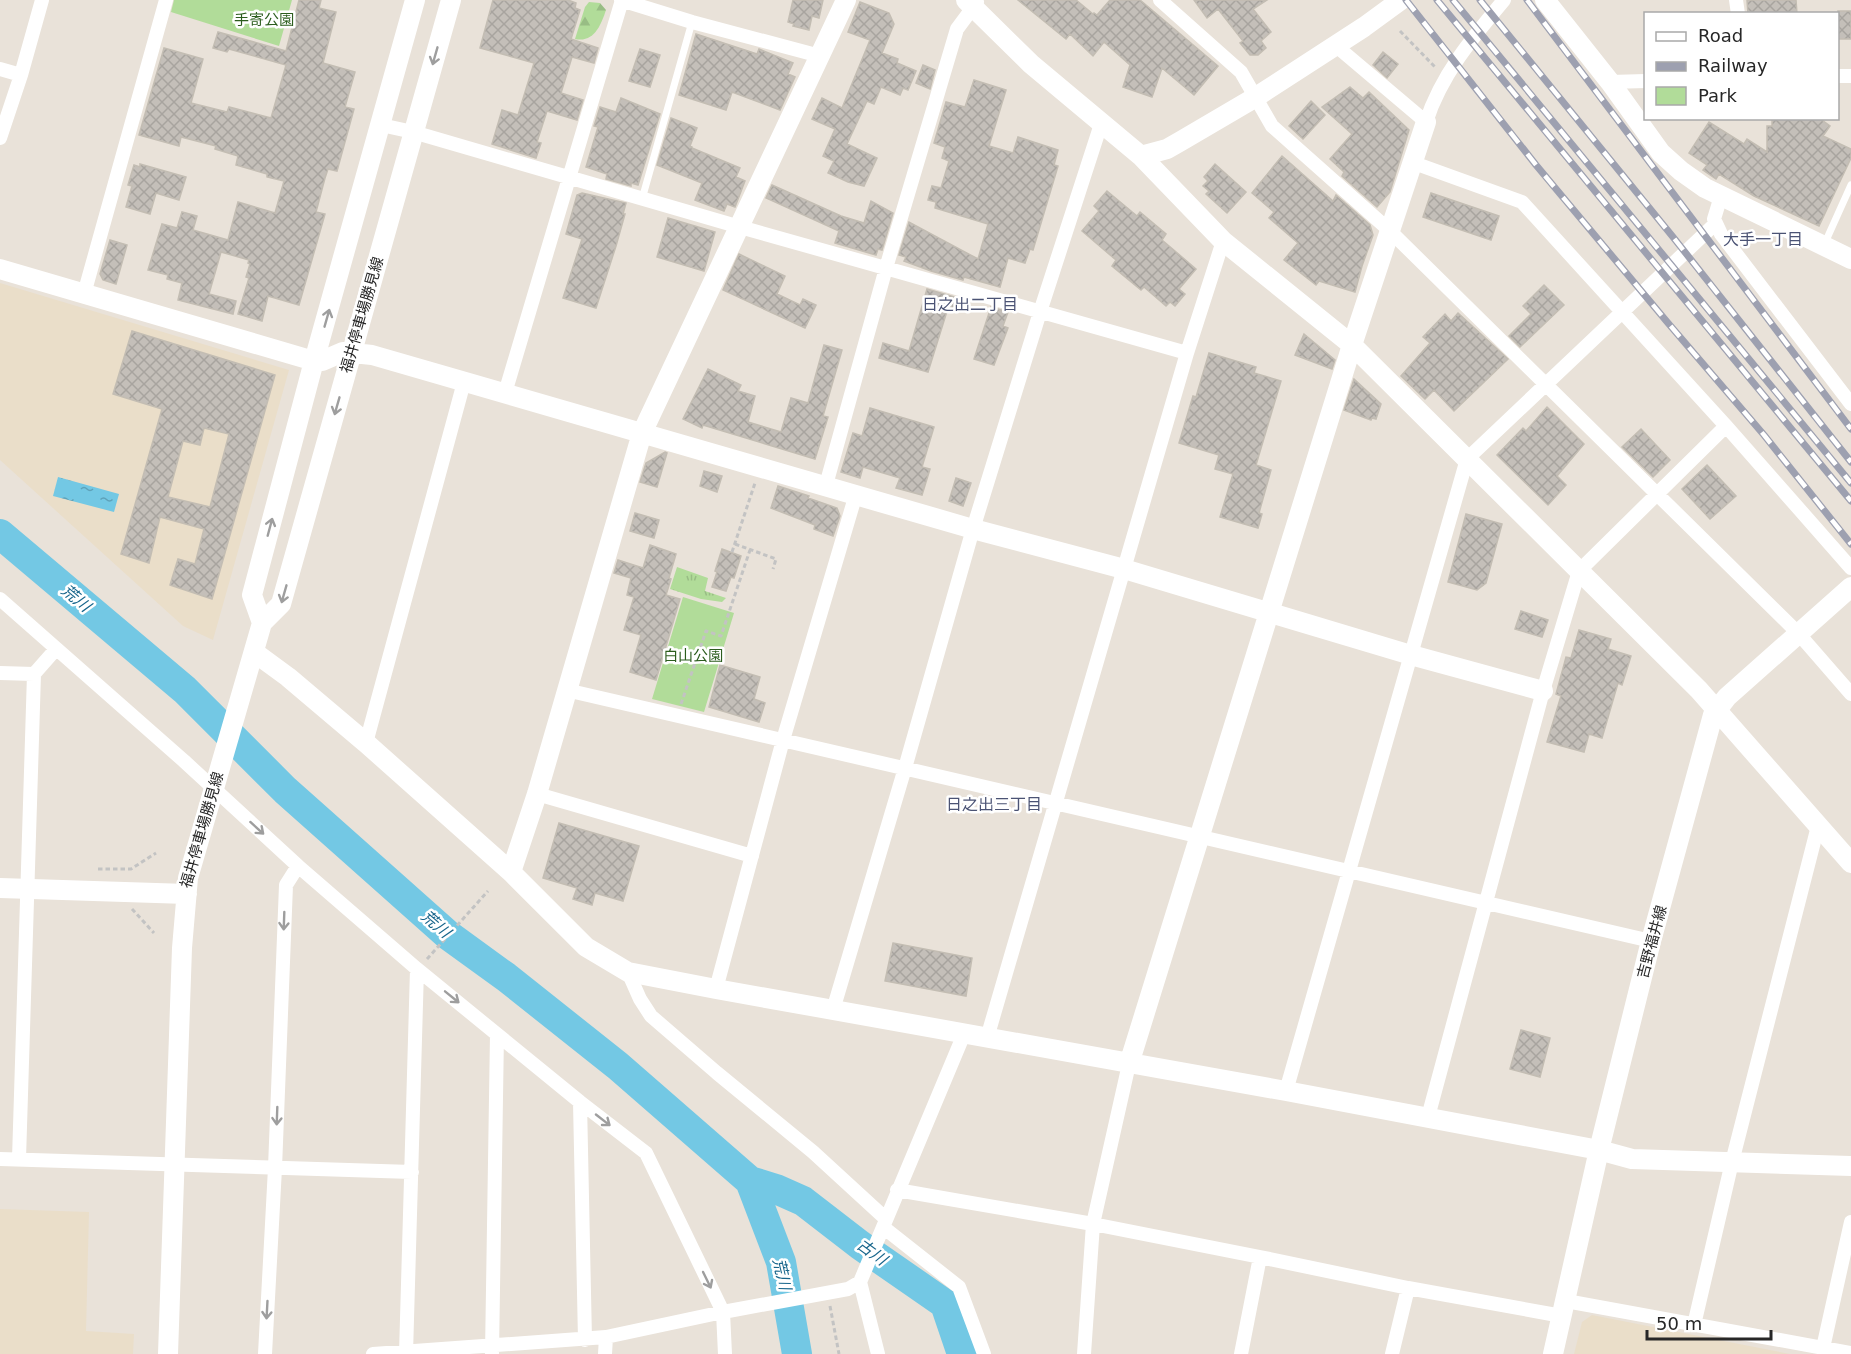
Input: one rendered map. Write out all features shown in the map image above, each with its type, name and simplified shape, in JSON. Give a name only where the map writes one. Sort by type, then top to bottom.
[{"type":"street","points":[[0,138],[42,0]]},
{"type":"street","points":[[84,294],[166,0]]},
{"type":"street","points":[[262,623],[252,595],[415,0]]},
{"type":"street","name":"福井停車場勝見線","points":[[0,888],[187,894],[188,878],[194,855],[262,623],[281,604],[451,0]]},
{"type":"street","points":[[505,393],[622,0],[692,22],[820,56]]},
{"type":"street","points":[[511,872],[537,794],[642,433],[846,0]]},
{"type":"street","points":[[1084,1354],[1093,1224],[1129,1064],[1199,836],[1352,345],[1389,230],[1414,164],[1432,104],[1446,78],[1473,38],[1504,0]]},
{"type":"street","points":[[1545,0],[1610,82],[1661,153],[1681,171],[1705,188],[1851,259]]},
{"type":"street","points":[[826,484],[886,268],[957,29],[972,2],[1031,64],[1142,156],[1223,241],[1352,345],[1717,709],[1851,863]]},
{"type":"street","points":[[1166,2],[1241,72],[1272,126],[1389,230],[1798,633],[1851,694]]},
{"type":"street","points":[[1142,156],[1174,145],[1256,97],[1335,45],[1392,3]]},
{"type":"street","points":[[1335,45],[1426,122]]},
{"type":"street","points":[[0,69],[21,75]]},
{"type":"street","points":[[1610,82],[1644,81]]},
{"type":"street","points":[[833,1010],[973,529],[1101,124]]},
{"type":"street","points":[[381,125],[414,132],[1187,353]]},
{"type":"street","points":[[1414,164],[1522,202],[1726,426],[1851,568]]},
{"type":"street","points":[[1721,196],[1715,214],[1715,224],[1721,234],[1848,395]]},
{"type":"street","points":[[1286,1091],[1467,459],[1715,224]]},
{"type":"street","points":[[987,1038],[1187,353],[1223,241]]},
{"type":"street","points":[[0,269],[314,362],[351,351],[372,355],[826,484],[973,529],[1124,569],[1411,655],[1543,691]]},
{"type":"street","points":[[366,743],[464,381]]},
{"type":"street","points":[[1428,1117],[1543,691],[1579,571],[1726,426]]},
{"type":"street","points":[[716,989],[783,740],[856,494]]},
{"type":"street","name":"吉野福井線","points":[[1553,1354],[1599,1150],[1651,941],[1711,721],[1727,697],[1851,586]]},
{"type":"street","points":[[0,599],[215,785],[298,866],[420,966],[496,1034],[646,1152],[723,1312],[725,1354]]},
{"type":"street","points":[[19,1159],[34,674],[56,648]]},
{"type":"street","points":[[254,652],[288,677],[366,743],[511,872],[586,947],[628,972],[1428,1117],[1599,1150],[1632,1159],[1851,1166]]},
{"type":"street","points":[[0,673],[34,674]]},
{"type":"street","points":[[566,690],[1651,941]]},
{"type":"street","points":[[537,794],[752,855]]},
{"type":"street","points":[[1694,1325],[1732,1162],[1818,825]]},
{"type":"street","points":[[264,1354],[275,1168],[286,885],[298,866]]},
{"type":"street","points":[[168,1354],[182,948],[187,894]]},
{"type":"street","points":[[406,1353],[420,966]]},
{"type":"street","points":[[628,972],[640,999],[651,1016],[813,1152],[883,1228],[959,1287],[984,1354]]},
{"type":"street","points":[[492,1350],[496,1034]]},
{"type":"street","points":[[373,1354],[492,1350],[585,1340],[848,1289],[860,1282],[964,1034]]},
{"type":"street","points":[[580,1102],[585,1340]]},
{"type":"street","points":[[0,1159],[412,1172]]},
{"type":"street","points":[[897,1190],[1093,1224],[1408,1288],[1694,1325],[1851,1353]]},
{"type":"street","points":[[1823,1348],[1851,1222]]},
{"type":"street","points":[[1241,1354],[1260,1257]]},
{"type":"street","points":[[860,1282],[878,1354]]},
{"type":"street","points":[[1392,1354],[1408,1288]]},
{"type":"street","points":[[605,1354],[606,1337]]},
{"type":"lane","points":[[642,199],[692,22]]},
{"type":"lane","points":[[1824,246],[1851,185]]},
{"type":"path","points":[[1400,31],[1446,78]]},
{"type":"path","points":[[732,552],[761,467]]},
{"type":"path","points":[[735,544],[777,559],[773,569]]},
{"type":"path","points":[[677,715],[706,631],[721,636],[750,549]]},
{"type":"path","points":[[98,869],[131,869],[156,853]]},
{"type":"path","points":[[420,966],[488,891]]},
{"type":"path","points":[[131,908],[154,933]]},
{"type":"path","points":[[828,1292],[839,1354]]},
{"type":"shaded area","points":[[0,283],[289,370],[213,640],[183,626],[0,460]]},
{"type":"shaded area","points":[[0,1209],[89,1212],[86,1331],[134,1334],[133,1354],[0,1354]]},
{"type":"shaded area","points":[[1592,1315],[1790,1354],[1574,1354],[1582,1322]]},
{"type":"green space","name":"手寄公園","points":[[174,0],[292,0],[279,46],[171,12]]},
{"type":"green space","points":[[589,2],[600,3],[606,10],[604,16],[592,36],[582,40],[575,39],[585,7]]},
{"type":"green space","points":[[677,567],[708,578],[705,591],[726,598],[722,602],[701,599],[670,589]]},
{"type":"green space","name":"白山公園","points":[[683,597],[734,613],[704,712],[652,699]]},
{"type":"water","points":[[58,477],[119,494],[114,512],[53,496]]},
{"type":"building","points":[[299,0],[321,0],[319,8],[336,12],[323,63],[355,72],[345,107],[354,109],[337,171],[328,169],[325,178],[316,212],[325,214],[299,305],[268,296],[262,321],[238,314],[249,278],[246,277],[249,260],[221,252],[209,294],[236,301],[233,314],[178,300],[182,283],[167,279],[168,275],[148,270],[162,224],[177,228],[182,212],[197,216],[193,230],[228,240],[238,202],[275,213],[284,181],[236,165],[238,156],[215,149],[216,146],[181,137],[179,146],[139,135],[164,48],[203,59],[191,103],[227,112],[229,107],[271,118],[286,65],[229,49],[227,52],[213,48],[218,32],[286,51]]},
{"type":"building","points":[[493,0],[568,0],[576,3],[575,8],[580,10],[571,39],[598,48],[594,63],[572,57],[561,93],[583,100],[577,120],[547,111],[537,142],[541,143],[536,158],[492,144],[502,110],[518,115],[534,63],[480,48]]},
{"type":"building","points":[[793,0],[823,0],[819,18],[812,16],[809,30],[793,26],[794,24],[788,22]]},
{"type":"building","points":[[1018,0],[1076,0],[1097,15],[1110,0],[1140,0],[1218,66],[1194,95],[1162,68],[1152,97],[1123,87],[1130,65],[1104,42],[1093,56],[1070,34],[1066,39]]},
{"type":"building","points":[[1194,0],[1267,0],[1253,9],[1271,32],[1261,41],[1266,48],[1258,55],[1250,55],[1240,43],[1243,41],[1218,9],[1207,18]]},
{"type":"building","points":[[1747,0],[1796,0],[1797,12],[1748,12]]},
{"type":"building","points":[[860,2],[889,13],[894,24],[882,53],[898,59],[897,63],[916,71],[908,90],[903,88],[900,95],[881,87],[874,104],[867,101],[847,144],[877,158],[864,186],[828,173],[834,161],[823,156],[835,129],[812,119],[822,98],[842,108],[870,40],[848,32]]},
{"type":"building","points":[[1851,11],[1851,39],[1839,39],[1838,12]]},
{"type":"building","points":[[696,34],[757,54],[759,49],[793,63],[788,74],[795,77],[780,110],[732,92],[726,110],[679,95]]},
{"type":"building","points":[[640,49],[660,55],[650,87],[629,81]]},
{"type":"building","points":[[1383,52],[1398,64],[1387,78],[1373,65]]},
{"type":"building","points":[[923,65],[935,70],[930,89],[916,83]]},
{"type":"building","points":[[974,80],[1006,90],[989,146],[1013,153],[1018,137],[1058,150],[1054,165],[1058,166],[1033,250],[1030,249],[1025,263],[1008,258],[1000,287],[931,271],[904,261],[906,257],[899,255],[909,222],[978,259],[988,224],[935,208],[936,202],[928,200],[932,186],[941,188],[949,161],[942,158],[945,147],[934,143],[946,102],[965,107]]},
{"type":"building","points":[[1350,87],[1363,98],[1369,92],[1409,130],[1390,192],[1377,207],[1342,176],[1344,172],[1330,159],[1352,134],[1322,107]]},
{"type":"building","points":[[621,98],[660,114],[638,185],[631,183],[631,186],[606,179],[607,174],[586,167],[598,127],[594,126],[600,107],[616,112]]},
{"type":"building","points":[[1311,101],[1325,115],[1303,139],[1289,126]]},
{"type":"building","points":[[671,118],[697,128],[690,146],[692,148],[740,168],[736,177],[745,181],[735,207],[727,204],[724,211],[695,200],[702,183],[657,165]]},
{"type":"building","points":[[1772,120],[1822,120],[1830,126],[1823,136],[1851,149],[1851,158],[1819,226],[1754,196],[1719,174],[1716,179],[1703,170],[1707,165],[1689,153],[1709,122],[1744,144],[1747,139],[1767,152],[1767,126],[1772,126]]},
{"type":"building","points":[[1282,156],[1333,201],[1336,195],[1370,225],[1373,235],[1355,292],[1319,281],[1316,285],[1284,260],[1298,243],[1269,218],[1274,212],[1252,193]]},
{"type":"building","points":[[140,164],[186,177],[179,200],[156,193],[150,214],[126,207],[132,186],[128,185],[134,165],[140,167]]},
{"type":"building","points":[[1215,164],[1246,192],[1227,213],[1206,194],[1209,191],[1203,186],[1208,181],[1204,177]]},
{"type":"building","points":[[772,185],[841,216],[864,223],[871,201],[893,213],[882,250],[878,249],[876,255],[835,243],[839,231],[766,198]]},
{"type":"building","points":[[1107,191],[1137,216],[1140,212],[1166,234],[1162,240],[1196,269],[1179,289],[1185,294],[1175,306],[1170,302],[1166,306],[1144,287],[1141,290],[1112,266],[1116,260],[1082,231],[1099,211],[1094,206]]},
{"type":"building","points":[[582,193],[626,203],[616,246],[596,308],[563,298],[582,239],[566,234],[577,195]]},
{"type":"building","points":[[1431,193],[1499,216],[1491,240],[1423,217]]},
{"type":"building","points":[[668,218],[715,232],[704,271],[657,257]]},
{"type":"building","points":[[110,240],[127,245],[116,284],[103,280],[100,274]]},
{"type":"building","points":[[739,254],[785,276],[777,294],[800,305],[803,299],[816,305],[805,328],[723,290]]},
{"type":"building","points":[[1544,285],[1564,305],[1520,347],[1509,336],[1531,314],[1523,306]]},
{"type":"building","points":[[927,289],[958,298],[954,310],[948,308],[928,372],[879,358],[883,343],[909,351]]},
{"type":"building","points":[[991,307],[1008,312],[1003,326],[1008,328],[994,365],[974,359]]},
{"type":"building","points":[[1458,313],[1508,359],[1454,411],[1434,390],[1425,399],[1401,376],[1430,343],[1423,337],[1445,314],[1451,321]]},
{"type":"building","points":[[132,331],[275,375],[212,599],[170,585],[178,559],[195,564],[204,529],[160,517],[149,563],[121,554],[162,409],[113,394]],"holes":[[[204,428],[229,434],[210,507],[168,497],[183,441],[200,445]]]},
{"type":"building","points":[[1304,334],[1335,360],[1332,369],[1295,355]]},
{"type":"building","points":[[824,345],[842,350],[823,416],[828,417],[815,459],[703,425],[702,428],[683,419],[708,369],[741,385],[738,391],[755,396],[748,422],[781,432],[791,398],[808,403]]},
{"type":"building","points":[[1209,353],[1256,367],[1254,373],[1281,381],[1256,465],[1271,470],[1259,513],[1262,514],[1258,528],[1220,517],[1233,474],[1215,469],[1219,455],[1179,443]]},
{"type":"building","points":[[1354,379],[1381,404],[1376,419],[1371,420],[1344,410]]},
{"type":"building","points":[[1547,407],[1584,444],[1557,476],[1566,485],[1548,505],[1497,455],[1523,428],[1526,431]]},
{"type":"building","points":[[870,408],[934,427],[922,467],[930,469],[922,495],[896,488],[900,478],[863,467],[860,478],[841,472],[853,433],[862,436]]},
{"type":"building","points":[[1641,429],[1670,460],[1653,477],[1622,447]]},
{"type":"building","points":[[667,453],[657,487],[640,482],[646,463]]},
{"type":"building","points":[[1707,465],[1736,496],[1710,519],[1682,489]]},
{"type":"building","points":[[704,471],[722,476],[717,492],[700,486]]},
{"type":"building","points":[[956,478],[971,483],[963,506],[949,501]]},
{"type":"building","points":[[778,486],[837,508],[840,516],[833,536],[814,529],[815,525],[771,508]]},
{"type":"building","points":[[635,513],[659,520],[654,538],[630,531]]},
{"type":"building","points":[[1466,514],[1502,524],[1486,583],[1477,590],[1448,582]]},
{"type":"building","points":[[650,545],[676,554],[666,595],[680,599],[656,680],[630,672],[641,635],[624,630],[634,597],[627,595],[631,578],[614,573],[618,560],[643,568]]},
{"type":"building","points":[[722,549],[741,556],[734,578],[731,577],[726,591],[712,587]]},
{"type":"building","points":[[1521,611],[1548,620],[1542,637],[1515,629]]},
{"type":"building","points":[[1579,630],[1611,639],[1608,649],[1631,656],[1622,685],[1618,683],[1602,738],[1589,734],[1584,752],[1547,742],[1561,696],[1556,694],[1566,657],[1571,658]]},
{"type":"building","points":[[720,665],[760,677],[754,699],[765,703],[759,722],[709,707]]},
{"type":"building","points":[[559,823],[639,846],[623,901],[595,893],[592,905],[573,899],[577,888],[543,878]]},
{"type":"building","points":[[893,943],[972,958],[966,996],[885,981]]},
{"type":"building","points":[[1521,1030],[1550,1038],[1540,1077],[1510,1069]]},
{"type":"waterway","name":"荒川","points":[[0,534],[185,690],[285,790],[448,935],[506,977],[618,1066],[750,1181],[781,1262],[797,1354]]},
{"type":"waterway","name":"古川","points":[[750,1181],[803,1201],[860,1245],[945,1304],[962,1354]]},
{"type":"railway","points":[[1406,0],[1536,165],[1764,435],[1851,544]]},
{"type":"railway","points":[[1437,0],[1851,501]]},
{"type":"railway","points":[[1453,0],[1851,483]]},
{"type":"railway","points":[[1480,0],[1673,237],[1851,462]]},
{"type":"railway","points":[[1527,0],[1851,429]]},
{"type":"district","name":"大手一丁目","points":[[1763,239]]},
{"type":"district","name":"日之出二丁目","points":[[970,304]]},
{"type":"district","name":"日之出三丁目","points":[[994,804]]}]
